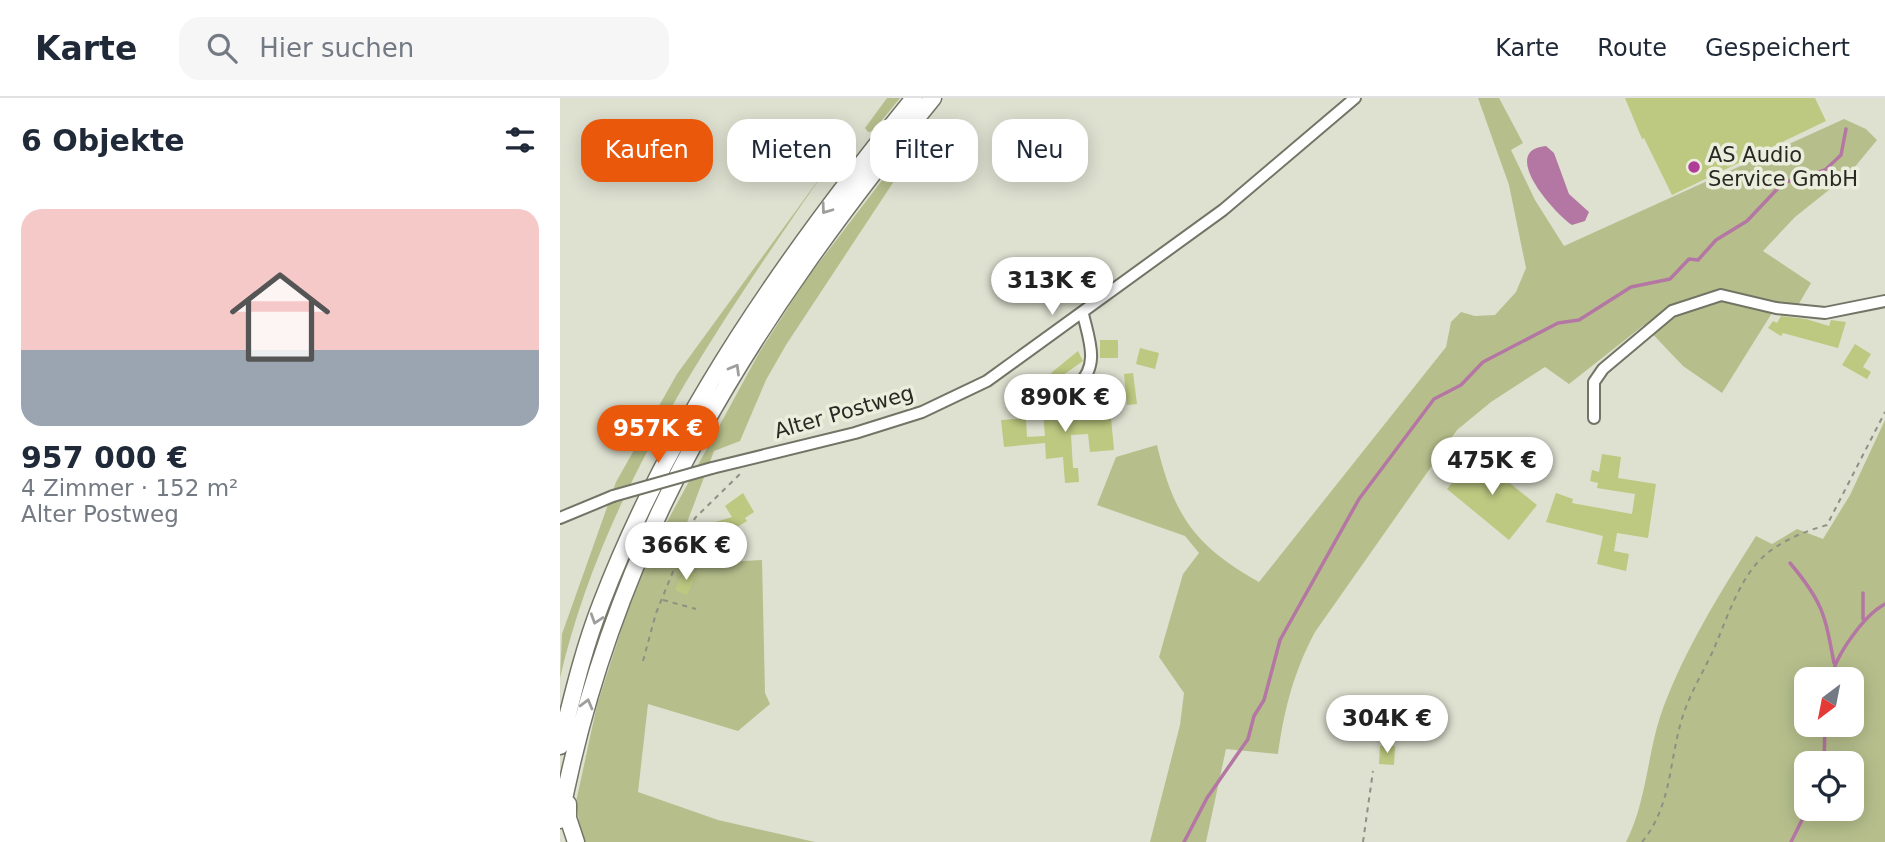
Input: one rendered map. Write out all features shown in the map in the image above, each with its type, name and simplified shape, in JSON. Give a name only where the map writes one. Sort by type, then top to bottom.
[{"type":"highway","points":[[560,746],[600,605],[658,476],[697,401],[778,275],[914,98]]},
{"type":"highway","points":[[560,820],[569,770],[600,658],[618,605],[652,527],[712,407],[793,280],[846,207],[933,98]]},
{"type":"highway","points":[[569,770],[568,818],[576,842]]},
{"type":"street","name":"Alter Postweg","points":[[560,518],[613,496],[746,459],[855,433],[922,412],[987,381],[1223,210],[1355,98]]},
{"type":"street","points":[[1594,418],[1594,382],[1603,369],[1644,331],[1681,307],[1721,295],[1776,308],[1825,313],[1885,301]]},
{"type":"street","points":[[1078,385],[1088,375],[1092,366],[1083,313]]},
{"type":"path","points":[[1642,842],[1659,820],[1681,722],[1693,689],[1740,592],[1758,563],[1782,543],[1805,531],[1827,525],[1885,412]]},
{"type":"path","points":[[643,661],[662,600],[695,518],[737,480],[745,468],[746,459]]},
{"type":"path","points":[[662,600],[696,608]]},
{"type":"path","points":[[1363,842],[1373,771]]},
{"type":"green space","points":[[887,98],[900,98],[883,119],[872,119]]},
{"type":"green space","points":[[1478,98],[1499,98],[1523,143],[1511,150],[1535,200],[1564,246],[1844,119],[1866,129],[1877,140],[1849,174],[1795,217],[1763,251],[1811,283],[1797,307],[1777,305],[1722,393],[1683,366],[1644,325],[1569,384],[1545,367],[1491,402],[1457,430],[1315,632],[1291,691],[1278,754],[1226,749],[1206,842],[1150,842],[1180,725],[1184,693],[1159,657],[1183,574],[1199,553],[1185,536],[1097,505],[1116,457],[1157,445],[1171,491],[1190,527],[1218,555],[1259,582],[1446,347],[1451,322],[1461,312],[1475,316],[1495,315],[1516,292],[1526,268],[1509,185]]},
{"type":"green space","points":[[870,121],[870,132],[865,128]]},
{"type":"green space","points":[[817,182],[706,349],[635,475],[605,541],[580,608],[560,678],[562,634],[616,482],[677,374]]},
{"type":"green space","points":[[881,182],[893,182],[786,345],[766,380],[740,441],[714,451],[671,565],[762,560],[765,693],[770,704],[738,731],[648,704],[638,792],[718,820],[815,842],[582,842],[576,802],[597,705],[628,609],[656,542],[759,353],[805,281]]},
{"type":"green space","points":[[1885,420],[1885,842],[1626,842],[1638,812],[1660,717],[1669,693],[1703,624],[1756,536],[1772,544],[1797,529],[1823,539],[1850,495]]},
{"type":"shaded area","points":[[1546,146],[1554,153],[1569,194],[1589,212],[1585,221],[1572,225],[1543,196],[1534,182],[1528,170],[1527,158],[1533,150]]},
{"type":"building","name":"AS Audio Service GmbH","points":[[1625,98],[1815,98],[1826,121],[1672,195],[1644,138],[1642,139]]},
{"type":"building","points":[[1781,316],[1806,319],[1829,326],[1831,320],[1846,322],[1838,348],[1783,333],[1781,336],[1768,328],[1773,321],[1777,323]]},
{"type":"building","points":[[1100,340],[1118,340],[1118,358],[1100,358]]},
{"type":"building","points":[[1855,344],[1871,354],[1863,367],[1871,372],[1867,379],[1842,365]]},
{"type":"building","points":[[1140,348],[1159,353],[1155,369],[1136,364]]},
{"type":"building","points":[[1078,351],[1083,361],[1056,380],[1051,373]]},
{"type":"building","points":[[1133,373],[1137,404],[1127,405],[1124,374]]},
{"type":"building","points":[[1110,407],[1114,450],[1090,452],[1088,434],[1071,435],[1073,468],[1078,468],[1079,482],[1065,483],[1063,457],[1046,459],[1045,443],[1004,447],[1001,420],[1026,418],[1027,437],[1045,436],[1043,412]]},
{"type":"building","points":[[1602,454],[1621,457],[1618,478],[1656,484],[1648,538],[1617,533],[1614,551],[1629,554],[1626,571],[1597,564],[1603,536],[1546,522],[1556,493],[1573,499],[1572,503],[1632,514],[1635,494],[1597,488],[1598,483],[1590,481],[1592,470],[1599,472]]},
{"type":"building","points":[[1475,455],[1537,505],[1509,540],[1447,489]]},
{"type":"building","points":[[743,493],[754,512],[745,518],[747,521],[729,532],[708,534],[706,525],[732,517],[725,506]]},
{"type":"building","points":[[685,569],[696,574],[687,595],[675,590]]},
{"type":"building","points":[[1380,746],[1395,746],[1394,765],[1379,764]]},
{"type":"waterway","points":[[1184,842],[1207,798],[1248,739],[1254,716],[1264,700],[1280,640],[1359,499],[1434,399],[1461,385],[1483,362],[1558,323],[1579,320],[1631,287],[1670,279],[1689,259],[1698,260],[1716,240],[1747,221],[1783,183],[1825,170],[1841,155],[1846,129]]},
{"type":"waterway","points":[[1790,563],[1810,588],[1821,610],[1834,663]]},
{"type":"waterway","points":[[1863,593],[1863,619]]},
{"type":"waterway","points":[[1835,667],[1852,637],[1868,617],[1885,604]]},
{"type":"waterway","points":[[1824,751],[1825,737]]},
{"type":"waterway","points":[[1791,842],[1802,821]]},
{"type":"place","name":"AS Audio Service GmbH","points":[[1694,167]]}]
